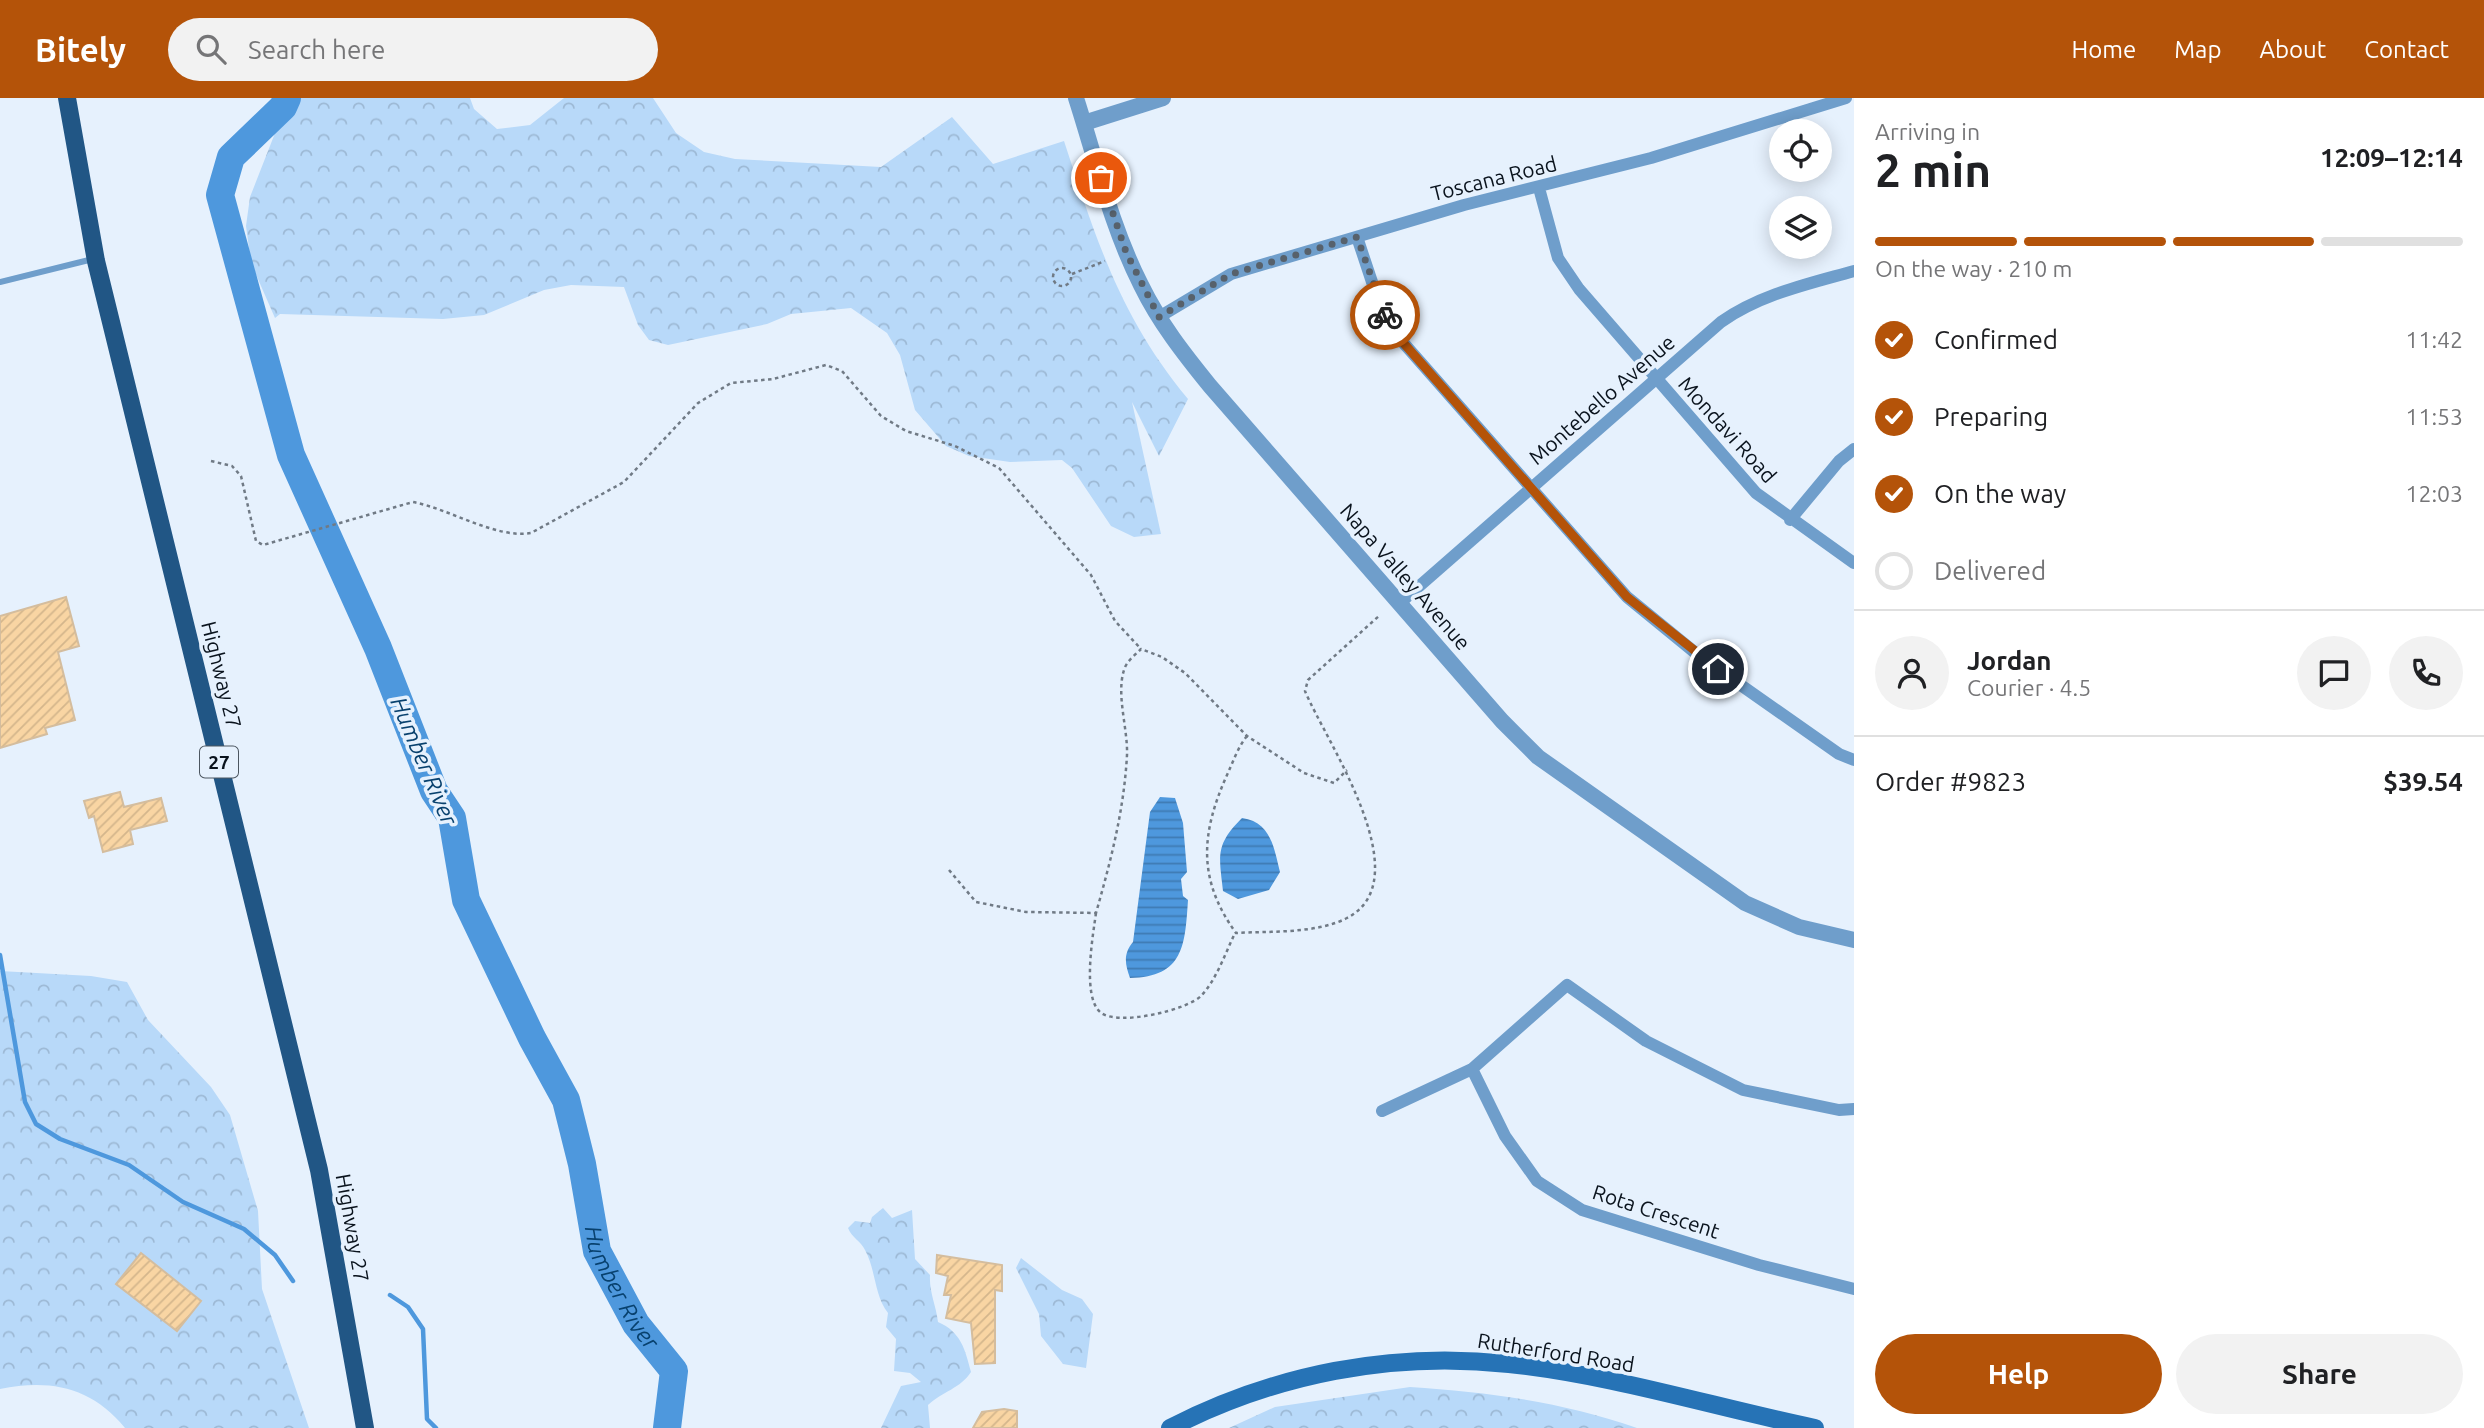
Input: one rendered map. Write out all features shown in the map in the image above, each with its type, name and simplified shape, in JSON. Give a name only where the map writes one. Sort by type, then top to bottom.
[{"type":"main road","name":"Highway 27","points":[[67,98],[96,258],[318,1170],[365,1428]]},
{"type":"main road","name":"Rutherford Road","points":[[1170,1428],[1237,1398],[1312,1375],[1401,1362],[1459,1360],[1541,1369],[1815,1428]]},
{"type":"street","name":"Napa Valley Avenue","points":[[1076,98],[1126,252],[1159,317],[1210,386],[1514,733],[1577,787],[1745,903],[1799,927],[1854,940]]},
{"type":"street","points":[[1084,123],[1163,98]]},
{"type":"street","name":"Toscana Road","points":[[1159,317],[1231,274],[1464,205],[1539,188],[1846,98]]},
{"type":"street","name":"Mondavi Road","points":[[1539,188],[1550,233],[1567,275],[1756,493],[1790,520],[1854,563]]},
{"type":"street","points":[[1357,237],[1376,294],[1400,339],[1627,597],[1698,655],[1839,754],[1854,760]]},
{"type":"street","name":"Montebello Avenue","points":[[1400,603],[1656,378],[1743,307],[1854,271]]},
{"type":"street","points":[[1790,520],[1839,461],[1854,449]]},
{"type":"street","points":[[1382,1111],[1472,1069],[1567,985],[1646,1041],[1743,1090],[1839,1110],[1854,1110]]},
{"type":"street","name":"Rota Crescent","points":[[1472,1069],[1504,1136],[1537,1181],[1582,1210],[1759,1265],[1854,1289]]},
{"type":"lane","points":[[0,282],[96,258]]},
{"type":"path","points":[[1071,274],[1065,268],[1060,268],[1055,272],[1054,280],[1065,285],[1071,274],[1111,255]]},
{"type":"path","points":[[211,461],[232,466],[241,476],[256,541],[263,545],[413,502],[435,506],[515,536],[531,533],[624,482],[698,403],[732,383],[773,379],[826,365],[842,371],[881,416],[906,431],[955,446],[999,468],[1091,575],[1115,621],[1141,649],[1162,657],[1185,673],[1247,737],[1321,781],[1334,783],[1347,770]]},
{"type":"path","points":[[1236,933],[1322,925],[1346,919],[1360,909],[1373,884],[1375,860],[1347,770],[1305,691],[1308,680],[1380,615]]},
{"type":"path","points":[[1141,649],[1124,669],[1126,780],[1116,843],[1096,913],[1090,956],[1093,999],[1100,1012],[1110,1018],[1127,1019],[1178,1008],[1200,997],[1213,980],[1236,933]]},
{"type":"path","points":[[1236,933],[1218,908],[1206,867],[1211,811],[1247,737]]},
{"type":"path","points":[[950,870],[976,902],[1026,912],[1096,913]]},
{"type":"green space","points":[[301,98],[470,98],[474,109],[497,129],[530,125],[564,98],[653,98],[676,133],[704,152],[735,159],[881,167],[952,117],[993,164],[1064,141],[1112,276],[1144,338],[1188,399],[1159,456],[1132,402],[1161,534],[1134,537],[1111,526],[1072,468],[1062,460],[1010,462],[969,456],[946,446],[915,410],[900,355],[887,333],[851,308],[791,314],[767,324],[668,345],[649,340],[638,325],[624,287],[571,285],[544,290],[484,315],[443,319],[280,314],[275,318],[251,263],[246,226],[250,197],[277,128]]},
{"type":"green space","points":[[0,971],[91,976],[127,982],[148,1020],[211,1087],[230,1115],[258,1211],[262,1289],[309,1428],[125,1428],[98,1403],[69,1389],[36,1385],[0,1389]]},
{"type":"green space","points":[[883,1208],[892,1218],[912,1210],[915,1259],[930,1275],[938,1322],[957,1336],[971,1372],[962,1382],[928,1405],[930,1428],[881,1428],[901,1386],[921,1382],[910,1373],[894,1371],[896,1339],[886,1327],[888,1313],[880,1298],[865,1250],[848,1228],[855,1221],[870,1223],[872,1217]]},
{"type":"green space","points":[[1021,1258],[1062,1290],[1082,1299],[1093,1314],[1086,1368],[1063,1364],[1041,1336],[1039,1314],[1016,1268]]},
{"type":"green space","points":[[1410,1387],[1468,1392],[1553,1405],[1637,1428],[1229,1428],[1275,1407]]},
{"type":"water","points":[[1160,797],[1175,798],[1183,823],[1187,872],[1181,879],[1183,896],[1188,900],[1183,944],[1171,965],[1161,972],[1130,978],[1126,955],[1133,942],[1150,812]]},
{"type":"water","points":[[1242,818],[1259,825],[1270,838],[1280,872],[1269,890],[1238,899],[1223,891],[1220,859],[1223,843]]},
{"type":"building","points":[[66,597],[79,646],[58,652],[75,720],[45,728],[47,734],[0,748],[0,616]]},
{"type":"building","points":[[120,792],[124,807],[161,798],[167,821],[130,830],[133,844],[103,852],[94,816],[89,818],[84,801]]},
{"type":"building","points":[[141,1253],[201,1301],[177,1331],[116,1284]]},
{"type":"building","points":[[937,1255],[1002,1265],[1002,1291],[995,1290],[995,1363],[975,1364],[971,1323],[946,1318],[951,1295],[944,1295],[948,1276],[936,1273]]},
{"type":"building","points":[[1004,1409],[1017,1411],[1017,1428],[973,1428],[982,1412]]},
{"type":"waterway","name":"Humber River","points":[[287,98],[283,107],[231,157],[220,195],[291,455],[378,648],[434,791],[452,818],[466,900],[532,1038],[566,1100],[582,1164],[597,1251],[636,1324],[674,1371],[667,1428]]},
{"type":"waterway","points":[[0,955],[25,1102],[36,1124],[60,1139],[129,1165],[183,1202],[244,1229],[275,1255],[293,1281]]},
{"type":"waterway","points":[[390,1295],[408,1307],[423,1329],[427,1419],[436,1428]]},
{"type":"way so far","points":[[1101,178],[1126,252],[1159,317],[1231,274],[1357,237],[1385,315]]},
{"type":"route","points":[[1385,315],[1400,339],[1627,597],[1718,669]]}]
